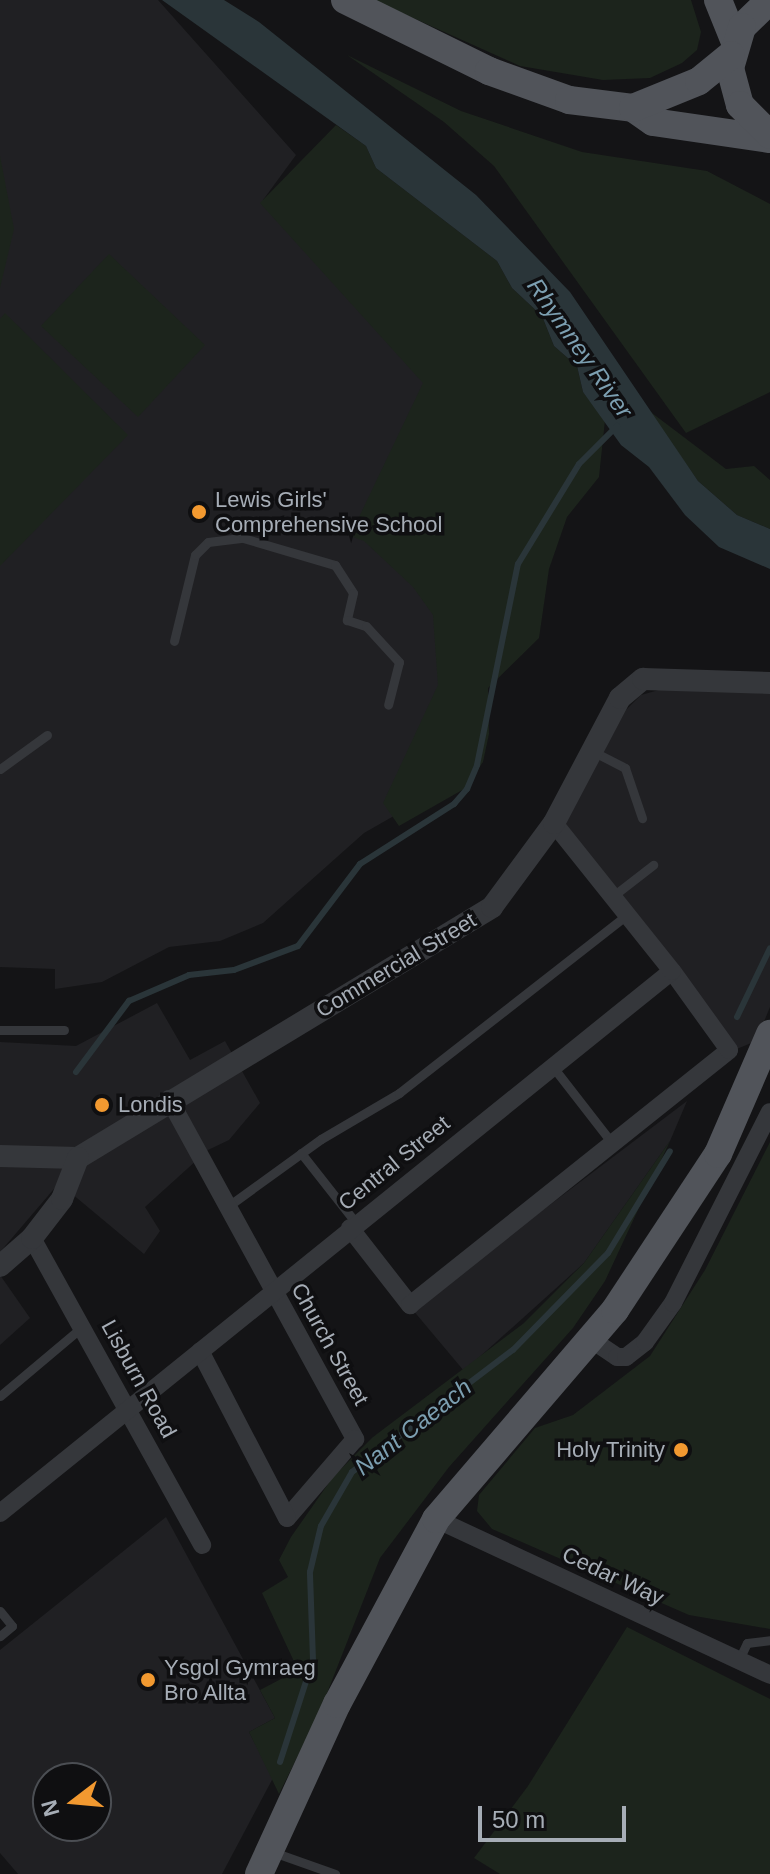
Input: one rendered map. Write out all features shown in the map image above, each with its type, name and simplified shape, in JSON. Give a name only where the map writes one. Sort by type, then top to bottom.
[{"type":"main road","points":[[345,0],[489,71],[569,100],[633,108],[653,122],[770,137]]},
{"type":"main road","points":[[718,0],[733,49],[732,81],[740,105],[770,137]]},
{"type":"main road","points":[[633,108],[699,81],[733,49],[752,13],[770,0]]},
{"type":"main road","points":[[265,1862],[337,1704],[436,1519],[592,1340],[718,1154],[770,1034]]},
{"type":"street","name":"Commercial Street","points":[[78,1158],[169,1099],[456,933],[512,885],[554,823],[620,698],[643,679],[770,683]]},
{"type":"street","points":[[353,1226],[410,1305],[729,1050],[672,971],[554,823]]},
{"type":"street","name":"Central Street","points":[[0,1513],[672,971]]},
{"type":"street","name":"Church Street","points":[[169,1099],[355,1439],[287,1518],[200,1351]]},
{"type":"street","points":[[592,1340],[617,1357],[626,1357],[645,1342],[673,1303],[770,1112]]},
{"type":"street","points":[[0,1156],[78,1158],[62,1199],[32,1238],[0,1266]]},
{"type":"street","name":"Lisburn Road","points":[[32,1238],[129,1408],[202,1545]]},
{"type":"street","name":"Cedar Way","points":[[436,1519],[770,1675]]},
{"type":"lane","points":[[174,641],[195,555],[208,542],[243,538],[335,565],[353,593],[347,620],[366,626],[399,662],[388,705]]},
{"type":"lane","points":[[0,769],[47,735]]},
{"type":"lane","points":[[591,750],[625,768],[642,818]]},
{"type":"lane","points":[[613,896],[653,865]]},
{"type":"lane","points":[[227,1207],[301,1153],[399,1093],[627,915]]},
{"type":"lane","points":[[0,1030],[64,1030]]},
{"type":"lane","points":[[553,1066],[612,1143]]},
{"type":"lane","points":[[301,1153],[353,1226]]},
{"type":"lane","points":[[0,1396],[82,1327]]},
{"type":"lane","points":[[0,1611],[12,1626],[0,1636]]},
{"type":"lane","points":[[738,1662],[747,1643],[770,1640]]},
{"type":"lane","points":[[265,1862],[335,1874]]},
{"type":"shaded area","name":"Lewis Girls' Comprehensive School","points":[[0,0],[158,0],[296,155],[263,200],[460,379],[492,595],[399,813],[364,833],[263,923],[220,941],[169,947],[102,982],[55,989],[55,969],[0,967]]},
{"type":"shaded area","points":[[373,0],[691,0],[701,32],[697,50],[682,63],[650,78],[603,80],[520,66]]},
{"type":"shaded area","points":[[347,55],[461,111],[582,152],[707,171],[770,204],[770,392],[686,433],[494,166],[444,122]]},
{"type":"shaded area","points":[[336,125],[366,146],[376,168],[497,261],[512,288],[542,316],[554,346],[577,366],[583,392],[605,420],[599,477],[567,517],[549,569],[539,638],[488,688],[489,734],[483,762],[464,789],[399,826],[383,803],[438,685],[433,615],[413,587],[364,541],[350,536],[423,383],[260,203]]},
{"type":"shaded area","points":[[0,156],[14,229],[0,288]]},
{"type":"shaded area","points":[[109,254],[205,345],[138,417],[41,326]]},
{"type":"shaded area","points":[[5,313],[128,435],[0,566],[0,319]]},
{"type":"shaded area","points":[[648,410],[726,469],[754,466],[770,480],[770,529],[737,515],[698,481]]},
{"type":"shaded area","points":[[673,686],[770,694],[770,1007],[756,1041],[732,1051],[560,830],[626,710],[641,695]]},
{"type":"shaded area","points":[[157,1003],[190,1060],[225,1041],[260,1103],[229,1140],[208,1150],[145,1207],[160,1231],[144,1254],[59,1183],[0,1252],[0,1042],[76,1046]]},
{"type":"shaded area","points":[[687,1101],[670,1141],[584,1263],[464,1371],[412,1309]]},
{"type":"shaded area","points":[[670,1141],[605,1281],[573,1328],[449,1467],[380,1558],[320,1711],[279,1794],[249,1732],[275,1718],[260,1690],[298,1670],[262,1593],[288,1577],[279,1560],[291,1537],[333,1477],[373,1437],[524,1323],[584,1263]]},
{"type":"shaded area","points":[[770,1142],[770,1629],[689,1615],[492,1529],[477,1511],[479,1495],[535,1428],[573,1415],[650,1356],[705,1270]]},
{"type":"shaded area","points":[[0,1275],[30,1318],[0,1345]]},
{"type":"shaded area","name":"Ysgol Gymraeg Bro Allta","points":[[166,1517],[275,1718],[249,1732],[273,1778],[222,1874],[18,1874],[0,1853],[0,1650]]},
{"type":"shaded area","points":[[627,1627],[770,1699],[770,1874],[500,1874],[474,1858],[528,1786]]},
{"type":"water","name":"Rhymney River","points":[[162,0],[224,0],[259,22],[476,195],[570,292],[698,481],[737,515],[770,529],[770,569],[719,547],[685,515],[649,467],[621,445],[583,392],[577,366],[554,346],[542,316],[512,288],[497,261],[376,168],[366,146]]},
{"type":"waterway","name":"Rhymney River","points":[[76,1072],[129,1001],[189,975],[234,970],[298,946],[360,864],[454,804],[467,789],[477,765],[518,564],[579,464],[617,426]]},
{"type":"waterway","name":"Nant Caeach","points":[[737,1017],[770,948]]},
{"type":"waterway","name":"Nant Caeach","points":[[280,1762],[313,1660],[310,1572],[321,1526],[352,1472],[513,1350],[608,1253],[670,1151]]},
{"type":"place","name":"Lewis Girls' Comprehensive School","points":[[199,512]]},
{"type":"place","name":"Londis","points":[[102,1105]]},
{"type":"place","name":"Holy Trinity","points":[[681,1450]]},
{"type":"place","name":"Ysgol Gymraeg Bro Allta","points":[[148,1680]]}]
